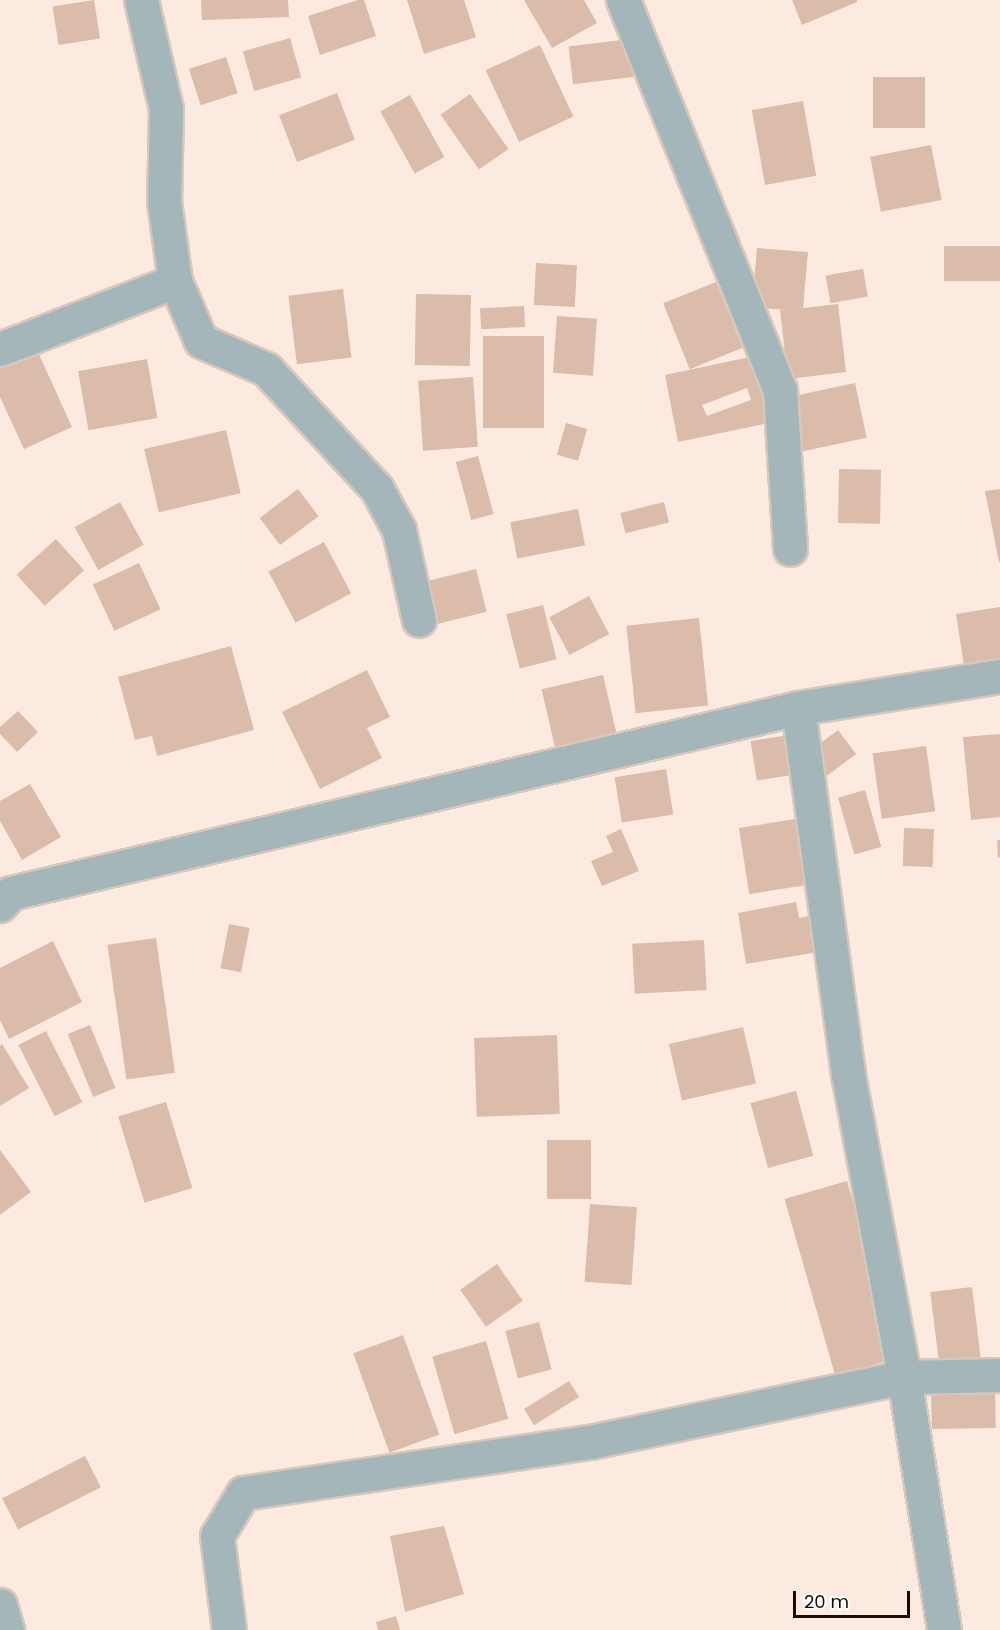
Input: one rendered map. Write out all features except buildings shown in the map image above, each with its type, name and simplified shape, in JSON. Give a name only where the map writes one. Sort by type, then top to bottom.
[{"type":"street","points":[[141,0],[166,109],[164,201],[175,281],[201,341],[266,369],[377,489],[399,530],[419,620]]},
{"type":"street","points":[[630,1],[780,390],[790,549]]},
{"type":"street","points":[[0,349],[175,281]]},
{"type":"street","points":[[4,893],[798,708],[1000,676]]},
{"type":"street","points":[[798,708],[848,1074],[904,1377],[944,1630]]},
{"type":"street","points":[[229,1630],[217,1536],[243,1493],[590,1442],[904,1377],[1000,1375]]},
{"type":"street","points":[[0,1605],[7,1630]]}]
